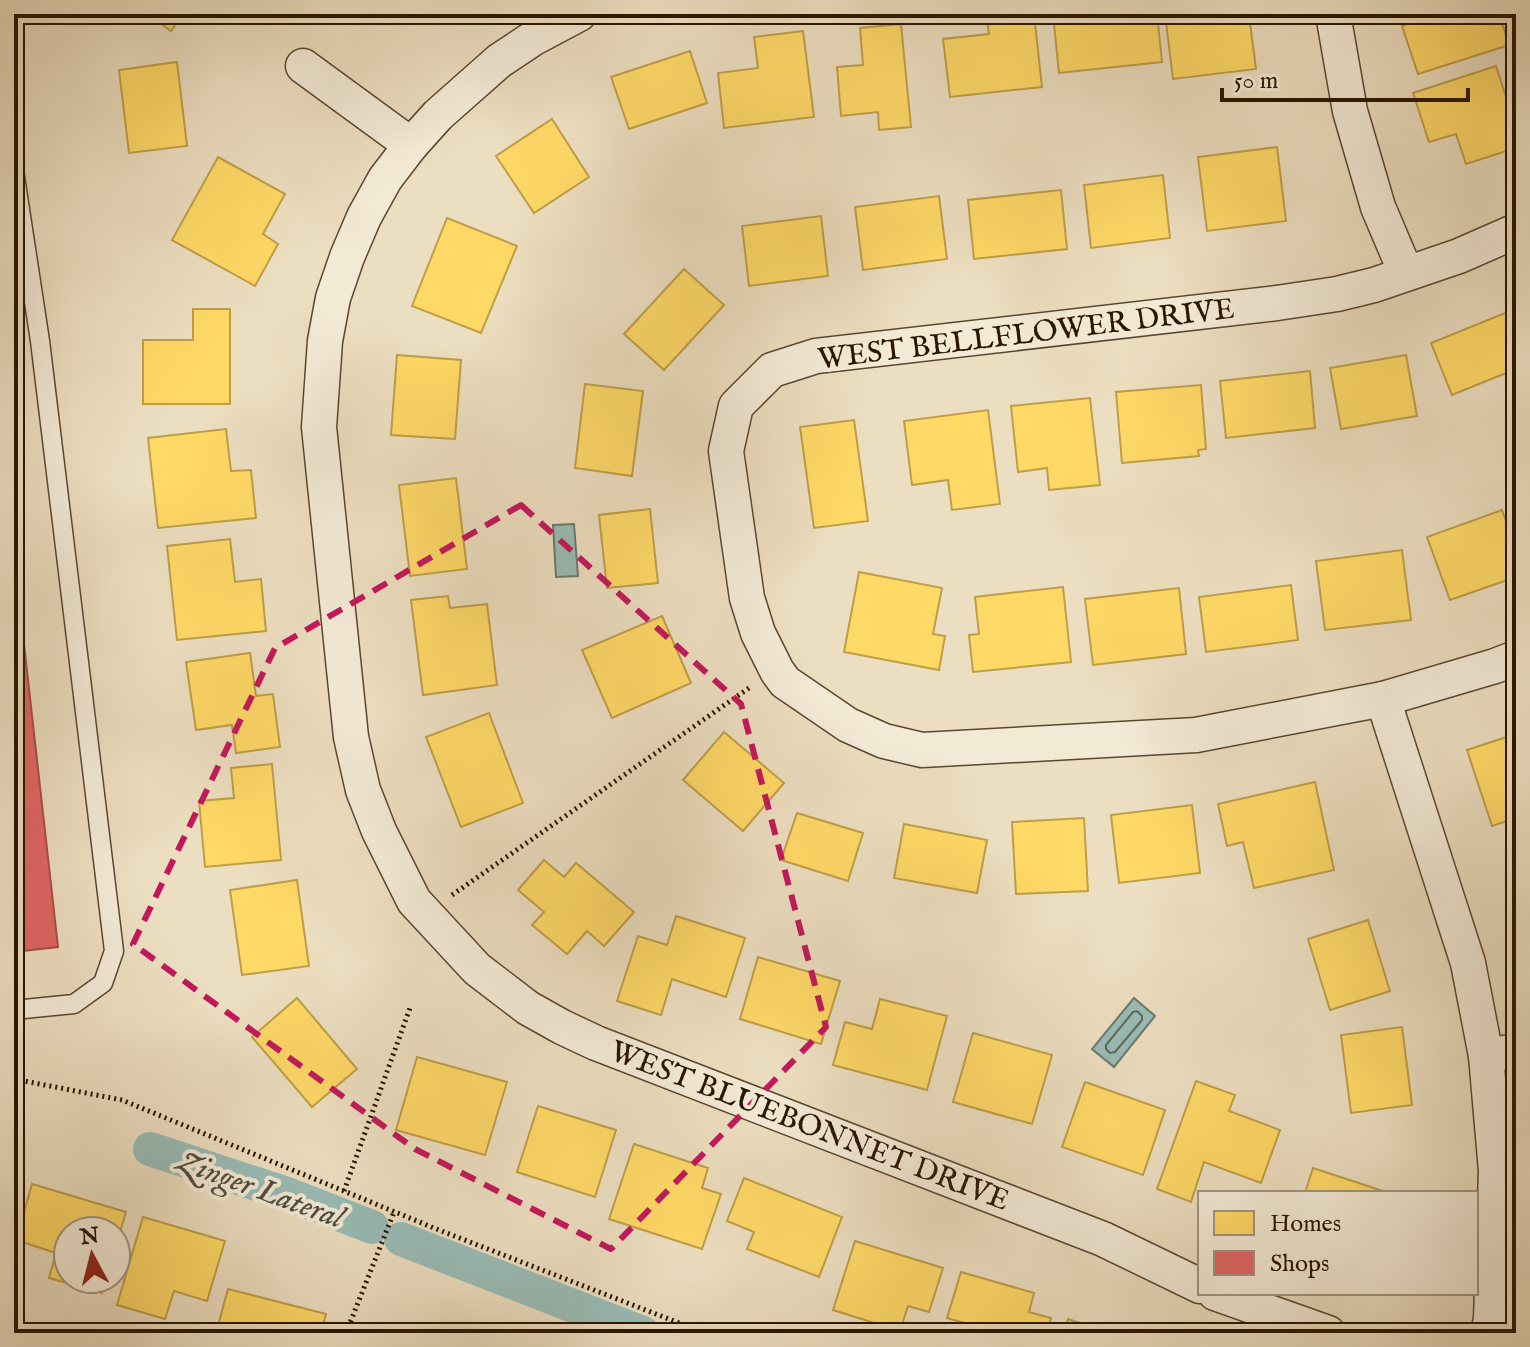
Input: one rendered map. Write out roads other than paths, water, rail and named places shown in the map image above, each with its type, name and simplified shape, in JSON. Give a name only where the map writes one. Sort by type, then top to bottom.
[{"type":"street","name":"WEST BLUEBONNET DRIVE","points":[[579,14],[499,61],[438,115],[411,145],[385,179],[364,217],[333,298],[325,341],[319,427],[351,737],[363,790],[379,831],[414,901],[442,916],[477,969],[528,1008],[562,1027],[596,1043],[1103,1239],[1198,1285]]},
{"type":"street","points":[[1333,14],[1354,125],[1378,207],[1406,273]]},
{"type":"street","points":[[303,66],[411,145]]},
{"type":"street","name":"WEST BELLFLOWER DRIVE","points":[[1516,231],[1459,256],[1374,285],[1337,294],[816,356],[772,370],[736,406],[726,451],[747,598],[758,633],[777,671],[785,682],[848,725],[884,741],[922,750],[1196,735],[1383,699],[1516,658]]},
{"type":"street","points":[[1383,699],[1468,963],[1501,1054],[1488,1333]]},
{"type":"street","points":[[1221,1295],[1328,1333]]},
{"type":"lane","points":[[14,170],[40,341],[114,951],[103,983],[74,1004],[14,1010]]},
{"type":"water","points":[[574,524],[578,576],[556,577],[553,525]]},
{"type":"water","points":[[1134,998],[1155,1016],[1114,1067],[1092,1049]]},
{"type":"waterway","name":"Zinger Lateral","points":[[150,1149],[290,1195],[372,1227]]},
{"type":"waterway","name":"Zinger Lateral","points":[[401,1239],[643,1333]]}]
